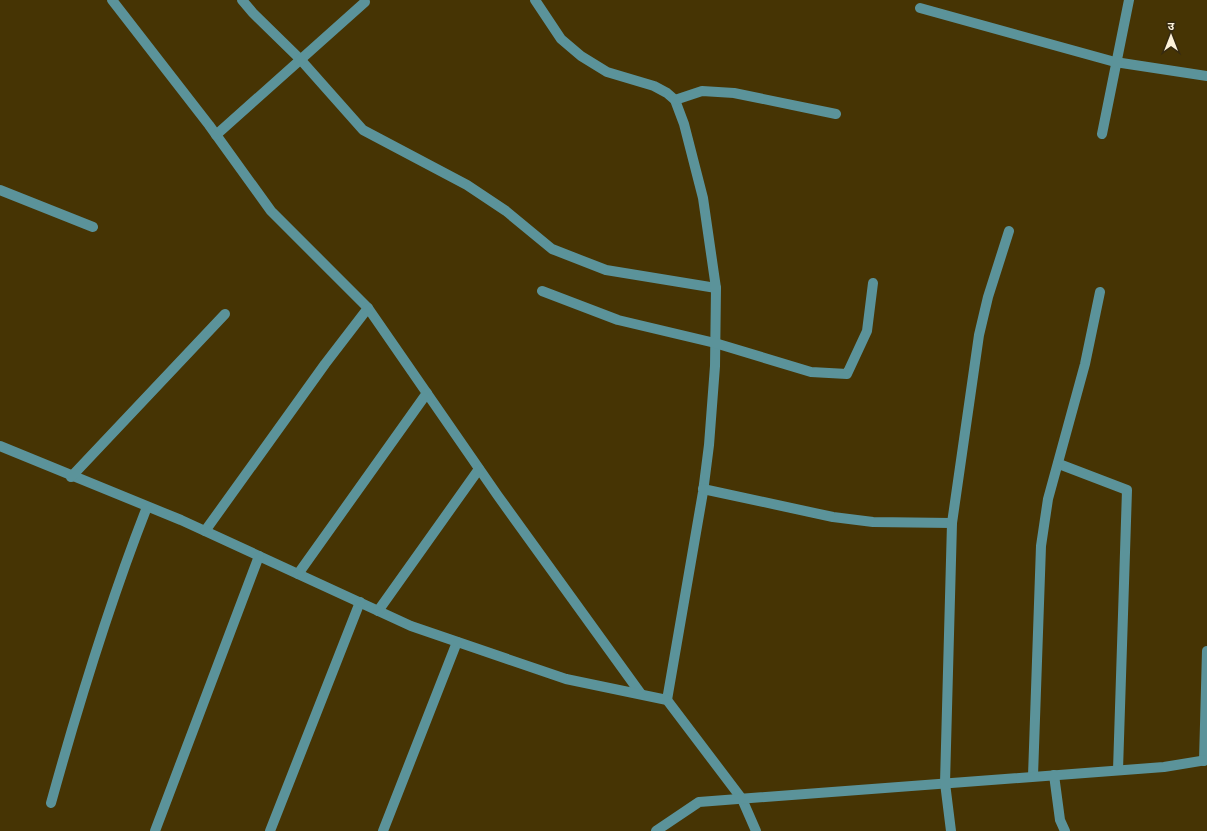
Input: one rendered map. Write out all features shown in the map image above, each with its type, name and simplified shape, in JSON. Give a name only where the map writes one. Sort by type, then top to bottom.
[{"type":"street","points":[[112,0],[216,135],[271,211],[368,308],[479,469],[641,694]]},
{"type":"street","points":[[242,0],[253,13],[300,59],[363,130],[467,185],[506,210],[552,249],[606,270],[716,288]]},
{"type":"street","points":[[534,0],[561,39],[581,56],[607,72],[654,86],[667,93],[675,100],[684,124],[703,198],[716,288],[715,343],[709,445],[703,489],[667,700]]},
{"type":"street","points":[[1102,134],[1128,0]]},
{"type":"street","points":[[216,135],[365,2]]},
{"type":"street","points":[[920,8],[1115,62],[1207,76]]},
{"type":"street","points":[[675,100],[702,91],[734,93],[836,114]]},
{"type":"street","points":[[0,190],[93,227]]},
{"type":"street","points":[[951,831],[945,783],[952,523],[979,335],[988,297],[1009,231]]},
{"type":"street","points":[[542,291],[618,320],[715,343],[810,372],[848,374],[867,331],[873,283]]},
{"type":"street","points":[[1033,776],[1041,546],[1048,499],[1059,464],[1085,364],[1100,292]]},
{"type":"street","points":[[205,531],[324,364],[368,308]]},
{"type":"street","points":[[71,477],[225,314]]},
{"type":"street","points":[[298,574],[427,393]]},
{"type":"street","points":[[0,446],[71,477],[205,531],[411,626],[566,679],[667,700],[742,799],[756,831]]},
{"type":"street","points":[[1059,464],[1127,490],[1118,770]]},
{"type":"street","points":[[378,611],[479,469]]},
{"type":"street","points":[[703,489],[840,518],[873,522],[952,523]]},
{"type":"street","points":[[51,803],[83,688],[119,576],[147,507]]},
{"type":"street","points":[[155,831],[259,556]]},
{"type":"street","points":[[270,831],[360,602]]},
{"type":"street","points":[[383,831],[457,642]]},
{"type":"street","points":[[656,831],[699,802],[1164,767],[1206,761],[1207,651]]},
{"type":"street","points":[[1054,775],[1060,820],[1065,831]]}]
